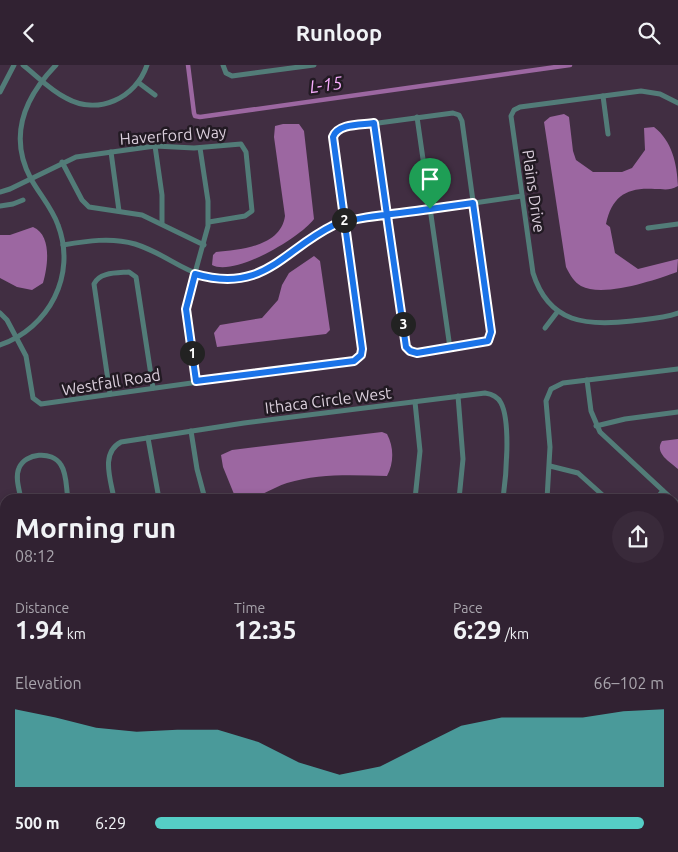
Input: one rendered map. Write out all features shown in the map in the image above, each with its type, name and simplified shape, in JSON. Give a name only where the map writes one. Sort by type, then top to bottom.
[{"type":"street","points":[[0,92],[14,65]]},
{"type":"street","points":[[23,65],[66,99],[92,105],[118,99],[138,83],[147,65]]},
{"type":"street","points":[[0,345],[17,338],[36,324],[55,297],[63,273],[63,245],[55,217],[31,179],[23,157],[21,129],[28,103],[42,80],[56,65]]},
{"type":"street","points":[[222,65],[226,73],[232,76],[281,67],[314,65]]},
{"type":"street","points":[[138,83],[155,95]]},
{"type":"street","name":"Plains Drive","points":[[678,103],[650,92],[635,91],[520,107],[514,110],[511,116],[533,273],[542,293],[558,311],[576,321],[594,324],[664,317],[678,313]]},
{"type":"street","points":[[603,96],[608,134]]},
{"type":"street","points":[[344,222],[333,137],[336,131],[341,128],[374,123],[417,117],[453,113],[461,118],[491,335],[486,343],[417,353],[410,351],[406,347],[374,123]]},
{"type":"street","points":[[417,117],[450,348]]},
{"type":"street","name":"Haverford Way","points":[[0,192],[76,157],[155,146],[200,148],[237,143],[243,146],[246,152],[254,208],[248,215],[208,221]]},
{"type":"street","points":[[155,146],[162,195],[162,223]]},
{"type":"street","points":[[196,381],[186,309],[204,245],[208,221],[200,148]]},
{"type":"street","points":[[111,152],[119,211]]},
{"type":"street","points":[[62,162],[86,205],[95,210],[119,211],[142,215],[162,223],[204,245]]},
{"type":"street","points":[[63,245],[97,240],[124,241],[146,248],[195,274],[229,278],[256,274],[284,260],[328,228],[344,222],[522,196]]},
{"type":"street","points":[[0,206],[14,204],[23,200]]},
{"type":"street","name":"Westfall Road","points":[[0,313],[17,338],[27,359],[34,399],[38,403],[44,404],[196,381],[354,361],[359,358],[362,349],[344,222]]},
{"type":"street","points":[[648,228],[678,224]]},
{"type":"street","points":[[110,394],[94,284],[97,278],[103,275],[128,272],[136,277],[153,388]]},
{"type":"street","points":[[545,328],[558,311]]},
{"type":"street","points":[[547,494],[550,467],[548,395],[554,387],[560,384],[587,380],[678,369]]},
{"type":"street","points":[[587,380],[591,411],[596,426],[608,441],[666,494]]},
{"type":"street","name":"Ithaca Circle West","points":[[113,494],[108,463],[111,451],[121,442],[458,396],[488,394],[495,396],[501,404],[507,448],[503,494]]},
{"type":"street","points":[[458,396],[463,459],[460,494]]},
{"type":"street","points":[[415,402],[420,451],[416,494]]},
{"type":"street","points":[[596,426],[625,419],[678,412]]},
{"type":"street","points":[[191,431],[197,469],[204,494]]},
{"type":"street","points":[[148,438],[158,494]]},
{"type":"street","points":[[20,494],[17,475],[20,465],[30,457],[46,455],[55,458],[62,465],[67,494]]},
{"type":"street","points":[[550,467],[578,473],[601,494]]},
{"type":"shaded area","points":[[564,114],[569,117],[573,151],[576,160],[593,172],[622,172],[632,168],[645,150],[644,128],[654,127],[665,139],[675,161],[678,186],[669,189],[636,190],[622,195],[612,206],[606,224],[610,227],[615,253],[638,269],[678,259],[677,272],[629,287],[602,290],[581,286],[572,278],[566,267],[544,122],[550,117]]},
{"type":"shaded area","points":[[299,124],[304,131],[314,219],[295,236],[266,254],[235,266],[222,267],[212,265],[213,255],[216,252],[258,245],[276,234],[282,226],[285,216],[274,137],[275,126]]},
{"type":"shaded area","points":[[33,227],[39,231],[46,244],[47,260],[43,283],[32,290],[17,287],[0,278],[0,235],[10,235]]},
{"type":"shaded area","points":[[314,256],[320,261],[330,330],[326,334],[217,347],[214,333],[220,325],[262,318],[278,300],[282,285],[289,273]]},
{"type":"shaded area","points":[[382,432],[387,434],[389,439],[392,460],[387,476],[337,475],[311,478],[287,483],[261,494],[234,494],[223,467],[221,455],[232,450]]},
{"type":"shaded area","points":[[678,439],[678,469],[661,453],[660,445],[662,441]]},
{"type":"waterway","name":"L-15","points":[[188,65],[194,113],[195,116],[200,117],[570,65]]},
{"type":"route","points":[[430,209],[387,215],[354,220],[344,222],[334,225],[319,233],[274,266],[248,276],[218,278],[195,274],[186,302],[186,309],[196,381],[354,361],[359,358],[362,349],[344,222],[333,137],[338,129],[374,123],[387,215],[388,221],[388,223],[406,347],[413,353],[417,353],[486,343],[490,338],[491,332],[473,203],[430,209]]}]
